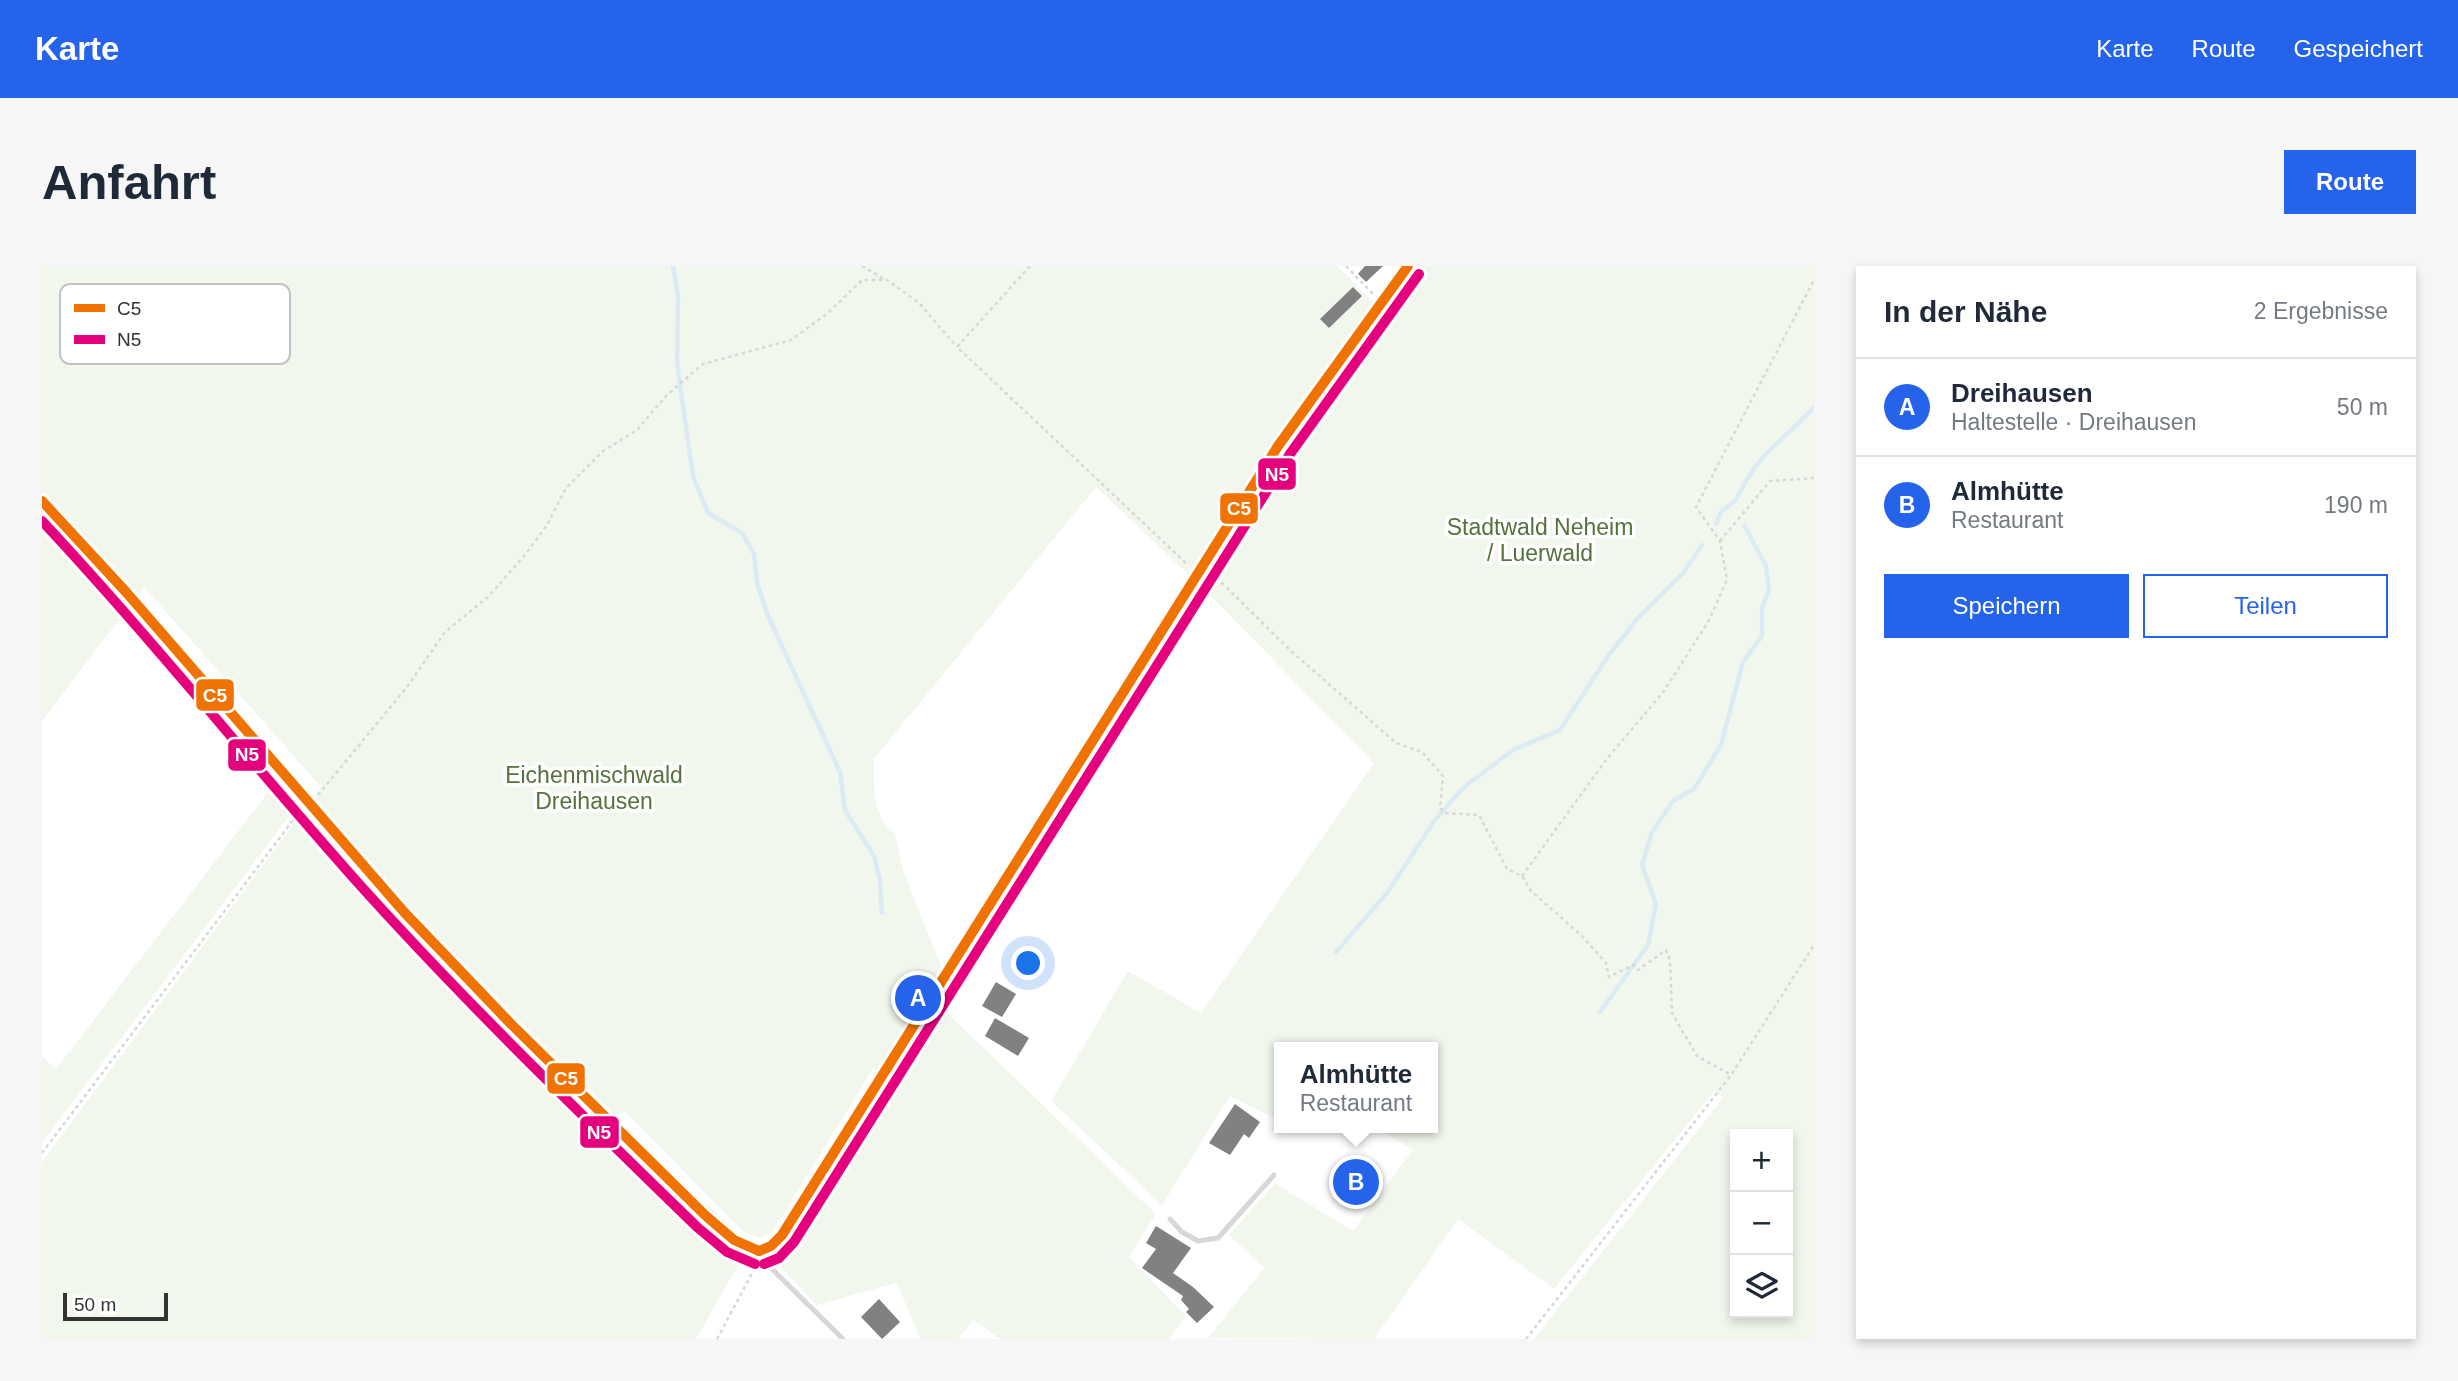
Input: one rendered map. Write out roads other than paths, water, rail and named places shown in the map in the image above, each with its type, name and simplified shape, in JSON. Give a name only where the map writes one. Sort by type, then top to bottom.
[{"type":"street","points":[[42,501],[429,939],[614,1126],[733,1238],[744,1246],[760,1251],[771,1246],[782,1235],[1278,446],[1408,266]]},
{"type":"lane","points":[[1170,1219],[1182,1232],[1198,1241],[1218,1238],[1274,1175]]},
{"type":"lane","points":[[760,1251],[772,1269],[843,1339]]},
{"type":"waterway","points":[[673,266],[678,297],[677,363],[693,476],[708,513],[742,533],[754,554],[757,583],[768,616],[840,772],[845,810],[874,856],[880,880],[882,913]]},
{"type":"waterway","points":[[1716,524],[1722,510],[1735,500],[1763,457],[1814,407]]},
{"type":"waterway","points":[[1600,1012],[1648,945],[1656,904],[1642,865],[1652,832],[1673,801],[1694,789],[1721,745],[1743,662],[1762,636],[1762,608],[1769,590],[1766,566],[1744,525]]},
{"type":"waterway","points":[[1336,952],[1387,893],[1435,820],[1464,787],[1513,750],[1560,730],[1608,656],[1638,618],[1683,573],[1702,545]]},
{"type":"place","name":"Dreihausen","points":[[918,998]]},
{"type":"place","name":"Almhütte","points":[[1356,1182]]},
{"type":"park label","name":"Stadtwald Neheim / Luerwald","points":[[1540,540]]},
{"type":"park label","name":"Eichenmischwald Dreihausen","points":[[594,788]]}]
